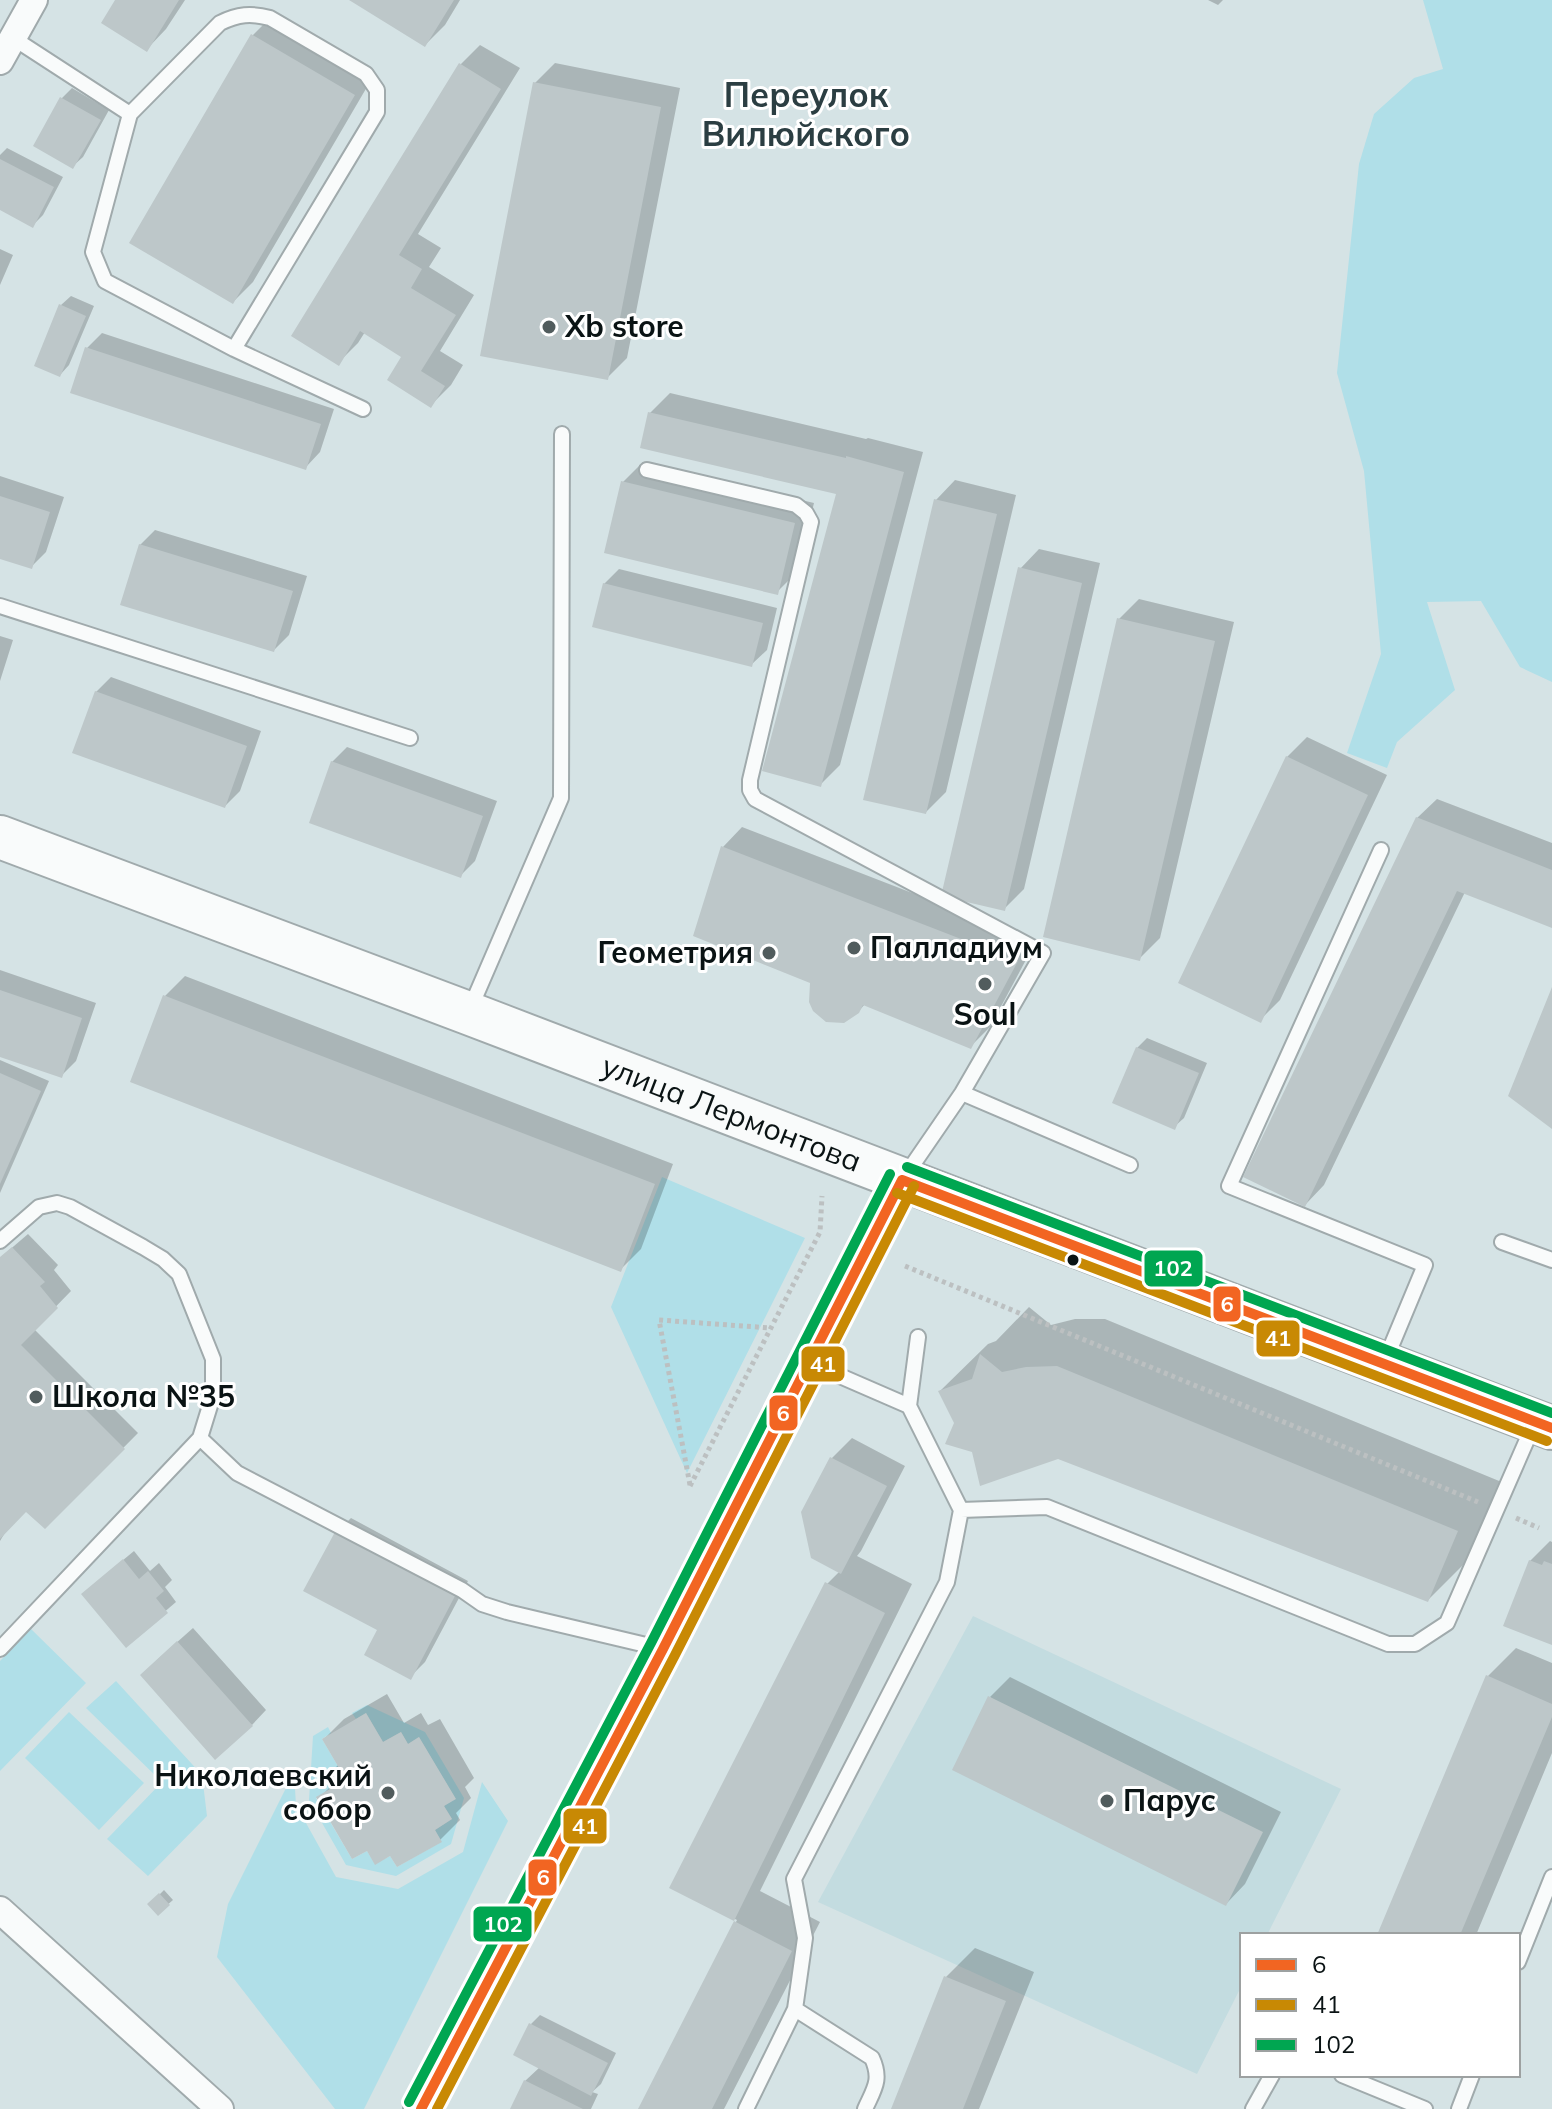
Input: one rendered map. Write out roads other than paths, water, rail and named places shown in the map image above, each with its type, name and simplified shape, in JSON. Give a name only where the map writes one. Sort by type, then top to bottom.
[{"type":"main road","name":"улица Лермонтова","points":[[0,837],[1544,1425]]},
{"type":"street","points":[[0,61],[34,0]]},
{"type":"street","points":[[421,2109],[663,1649],[902,1180]]},
{"type":"street","points":[[0,1910],[220,2109]]},
{"type":"lane","points":[[234,349],[377,112],[377,90],[366,74],[270,18],[254,13],[234,16],[220,23],[130,114],[93,252],[105,281],[234,349],[363,409]]},
{"type":"lane","points":[[13,38],[130,114]]},
{"type":"lane","points":[[468,1013],[561,798],[562,434]]},
{"type":"lane","points":[[647,470],[796,505],[811,522],[750,780],[750,790],[755,799],[1043,953],[962,1093],[902,1180]]},
{"type":"lane","points":[[0,606],[410,738]]},
{"type":"lane","points":[[1381,850],[1229,1186],[1425,1265],[1384,1364]]},
{"type":"lane","points":[[962,1093],[1130,1165]]},
{"type":"lane","points":[[0,1241],[39,1207],[57,1203],[143,1247],[163,1259],[179,1274],[213,1359],[213,1396],[200,1438],[0,1649]]},
{"type":"lane","points":[[1502,1242],[1552,1260]]},
{"type":"lane","points":[[746,2109],[795,2009],[805,1938],[794,1879],[947,1582],[961,1510],[909,1406],[918,1337]]},
{"type":"lane","points":[[810,1363],[909,1406]]},
{"type":"lane","points":[[961,1510],[1047,1507],[1388,1644],[1415,1644],[1447,1623],[1496,1510],[1544,1425]]},
{"type":"lane","points":[[200,1438],[237,1473],[462,1590],[482,1604],[663,1649]]},
{"type":"lane","points":[[1520,1957],[1552,1877]]},
{"type":"lane","points":[[795,2009],[872,2058],[877,2070],[877,2084],[865,2109]]},
{"type":"lane","points":[[1253,2109],[1271,2077]]},
{"type":"lane","points":[[1347,2077],[1425,2109]]},
{"type":"lane","points":[[1459,2109],[1471,2077]]},
{"type":"place","name":"Xb store","points":[[549,327]]},
{"type":"place","name":"Палладиум","points":[[854,948]]},
{"type":"place","name":"Геометрия","points":[[769,953]]},
{"type":"place","name":"Soul","points":[[985,984]]},
{"type":"place","name":"Школа №35","points":[[36,1397]]},
{"type":"place","name":"Николаевский собор","points":[[388,1793]]},
{"type":"place","name":"Парус","points":[[1107,1801]]},
{"type":"district","name":"Переулок Вилюйского","points":[[806,114]]}]
